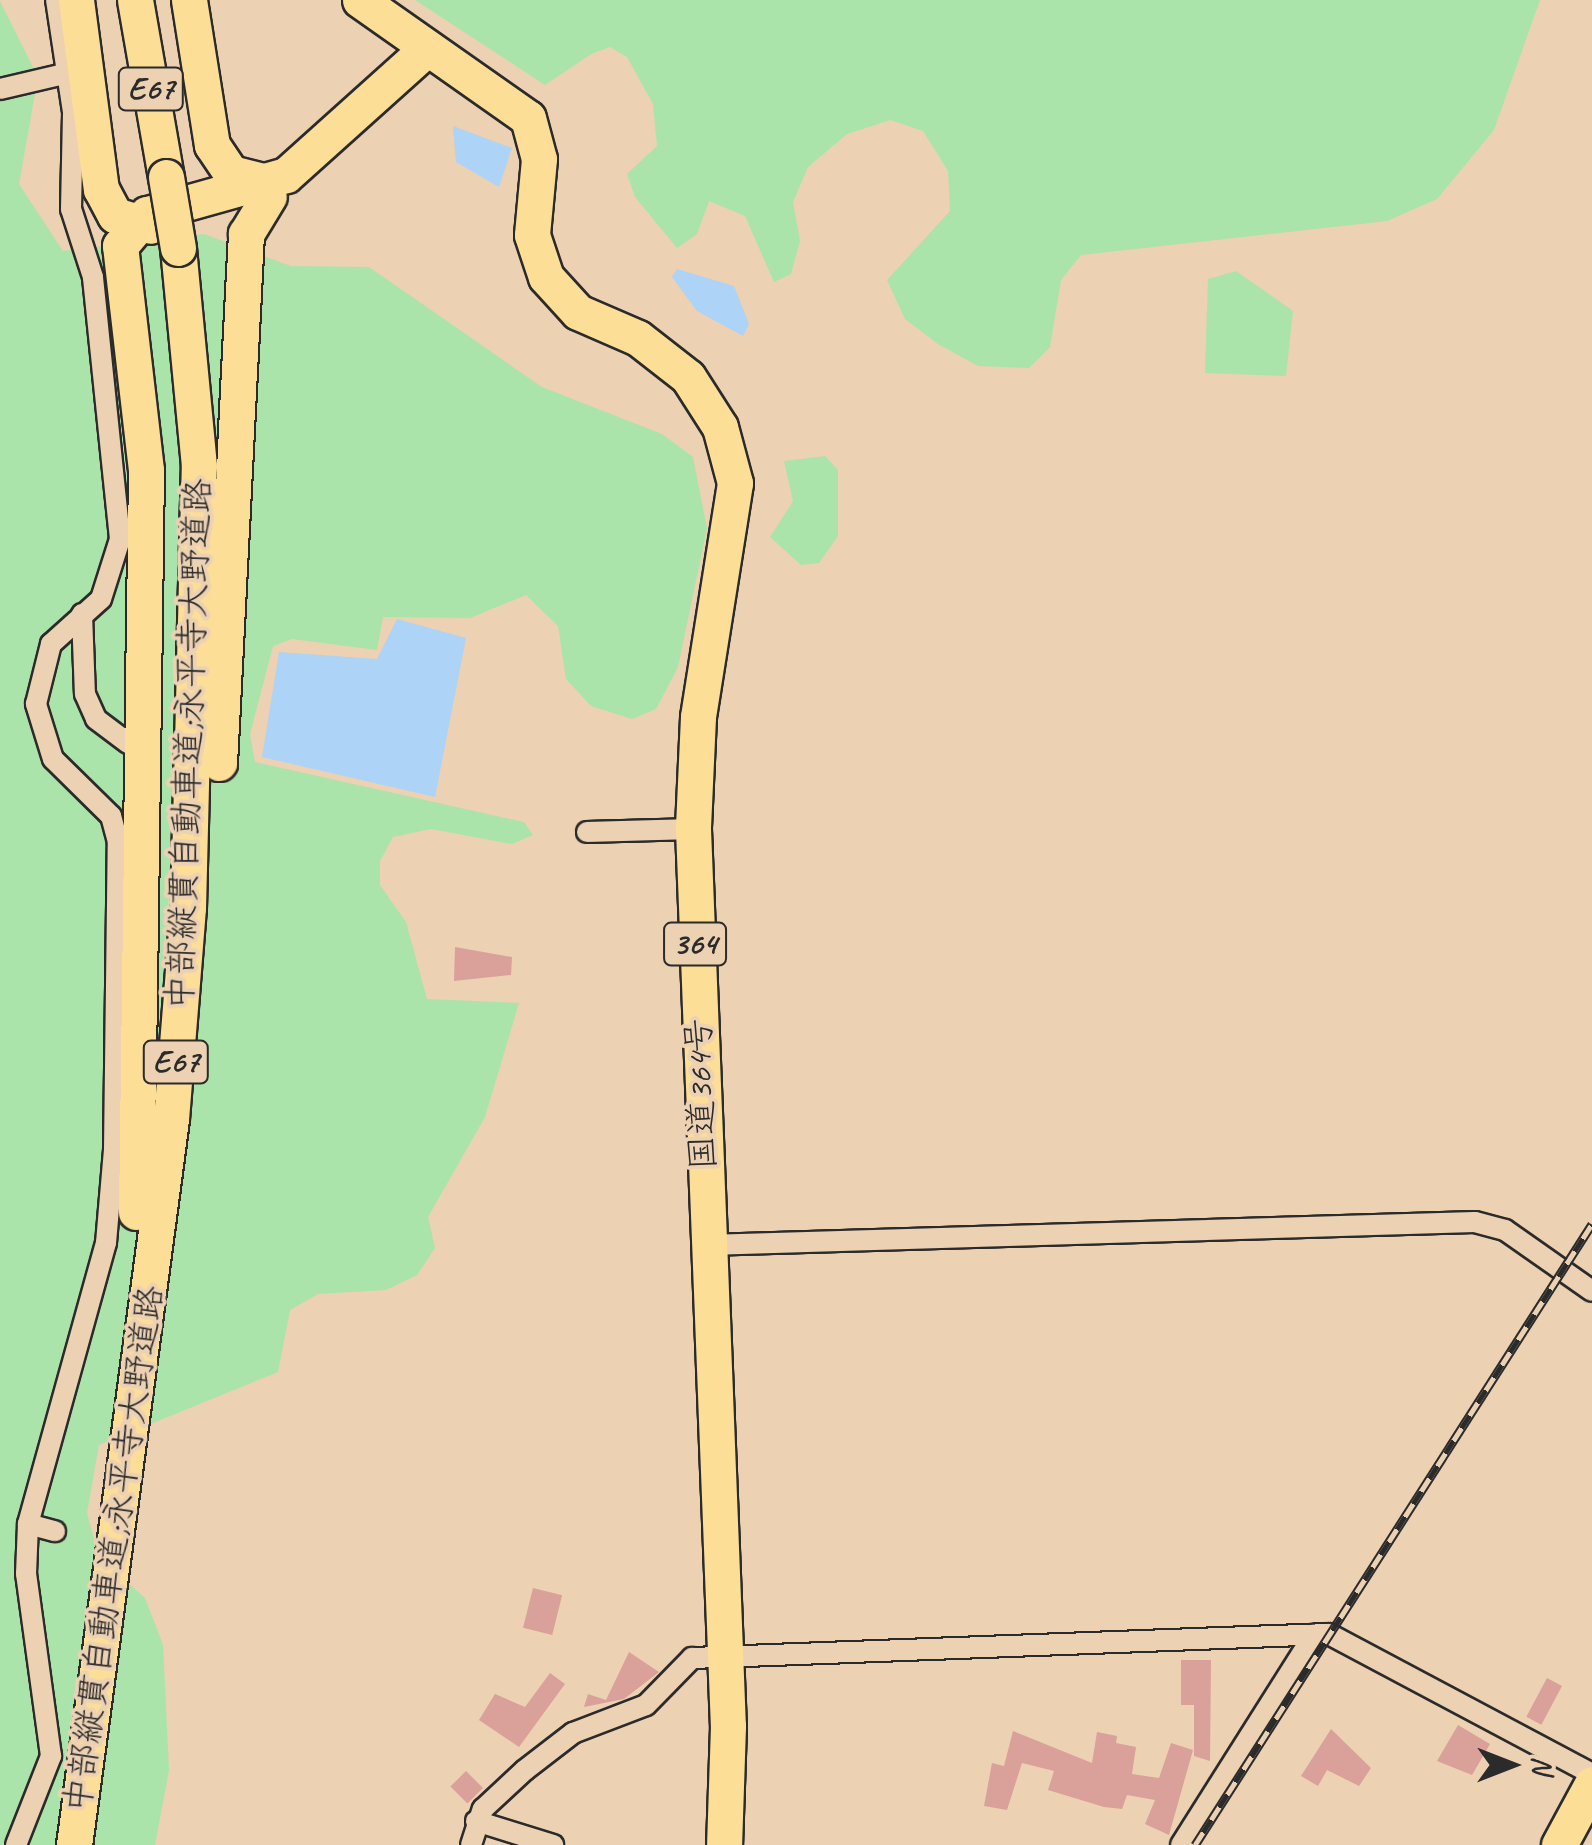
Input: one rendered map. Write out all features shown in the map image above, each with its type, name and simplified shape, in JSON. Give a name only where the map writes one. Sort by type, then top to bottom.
[{"type":"highway","points":[[76,0],[101,189],[130,224]]},
{"type":"highway","name":"中部縦貫自動車道;永平寺大野道路","points":[[74,1845],[123,1454],[145,1323],[171,1119],[205,801],[214,564],[178,248],[135,0]]},
{"type":"highway","points":[[190,0],[212,145],[231,173],[269,189]]},
{"type":"highway","name":"364","points":[[360,0],[424,51]]},
{"type":"highway","points":[[130,224],[269,189],[334,140],[424,51]]},
{"type":"highway","name":"国道364号","points":[[424,51],[516,104],[536,138],[532,235],[546,277],[578,312],[650,346],[688,377],[720,427],[732,468],[733,525],[704,670],[693,828],[725,1656],[724,1845]]},
{"type":"highway","points":[[214,564],[246,234],[269,189]]},
{"type":"highway","points":[[123,1454],[142,1150],[147,561],[141,385],[118,257],[130,224]]},
{"type":"highway","points":[[1560,1845],[1592,1784]]},
{"type":"street","points":[[16,1845],[51,1756],[26,1574],[28,1524],[106,1243],[114,1150],[118,842],[111,816],[53,758],[36,704],[51,644],[109,584],[120,539],[93,277],[71,209],[68,73],[56,0]]},
{"type":"street","points":[[0,89],[68,73]]},
{"type":"street","points":[[82,614],[86,694],[96,719],[128,743]]},
{"type":"street","points":[[587,832],[693,828]]},
{"type":"street","points":[[707,1244],[1475,1222],[1505,1230],[1592,1291]]},
{"type":"street","points":[[28,1524],[54,1532]]},
{"type":"street","points":[[1180,1845],[1314,1635]]},
{"type":"street","points":[[471,1845],[476,1821],[573,1733],[632,1714],[692,1658],[1314,1635],[1344,1639],[1592,1774]]},
{"type":"street","points":[[476,1821],[553,1845]]},
{"type":"green space","points":[[415,0],[1540,0],[1494,130],[1437,199],[1387,221],[1081,255],[1061,280],[1050,347],[1029,368],[978,366],[938,344],[905,319],[887,280],[950,211],[948,171],[923,131],[890,120],[847,134],[808,167],[793,202],[800,241],[791,274],[774,282],[745,216],[709,201],[697,234],[677,248],[635,197],[627,174],[657,146],[653,104],[627,57],[610,47],[591,54],[545,85]]},
{"type":"green space","points":[[0,1],[38,77],[19,184],[63,251],[204,234],[291,266],[369,267],[542,387],[662,434],[693,457],[707,528],[678,667],[656,709],[632,719],[591,706],[566,679],[558,626],[526,595],[470,618],[383,617],[377,650],[292,639],[273,646],[250,734],[255,762],[524,822],[533,835],[512,844],[431,829],[393,837],[380,861],[380,885],[406,922],[427,999],[519,1003],[485,1117],[428,1217],[435,1248],[417,1275],[386,1290],[318,1294],[290,1310],[278,1372],[99,1445],[87,1513],[99,1557],[145,1598],[163,1645],[169,1770],[155,1845],[0,1845]]},
{"type":"green space","points":[[1236,271],[1293,311],[1286,376],[1205,373],[1208,279]]},
{"type":"green space","points":[[825,456],[838,470],[838,536],[819,563],[801,565],[770,537],[793,501],[784,461]]},
{"type":"water","points":[[453,126],[512,148],[499,187],[456,162]]},
{"type":"water","points":[[677,269],[734,286],[749,324],[743,336],[697,311],[672,277]]},
{"type":"water","points":[[397,619],[466,638],[435,797],[262,757],[279,652],[377,659]]},
{"type":"building","points":[[455,947],[512,957],[511,975],[454,981]]},
{"type":"building","points":[[533,1588],[562,1595],[552,1635],[523,1628]]},
{"type":"building","points":[[629,1652],[659,1672],[624,1699],[584,1707],[588,1694],[606,1700]]},
{"type":"building","points":[[1181,1660],[1211,1660],[1210,1761],[1194,1756],[1194,1705],[1181,1705]]},
{"type":"building","points":[[550,1673],[565,1684],[519,1747],[479,1720],[495,1694],[525,1707]]},
{"type":"building","points":[[1547,1678],[1562,1686],[1541,1725],[1526,1717]]},
{"type":"building","points":[[1458,1725],[1490,1744],[1472,1775],[1437,1761]]},
{"type":"building","points":[[1331,1729],[1371,1768],[1359,1786],[1327,1770],[1318,1786],[1301,1776]]},
{"type":"building","points":[[1013,1731],[1092,1763],[1097,1732],[1117,1736],[1116,1743],[1136,1747],[1132,1774],[1159,1778],[1171,1743],[1193,1750],[1169,1835],[1145,1824],[1155,1800],[1127,1795],[1122,1809],[1104,1807],[1048,1790],[1054,1771],[1022,1763],[1007,1810],[984,1806],[992,1763],[1004,1766]]},
{"type":"building","points":[[466,1771],[483,1788],[467,1804],[450,1787]]},
{"type":"railway","points":[[1195,1845],[1592,1224]]}]
